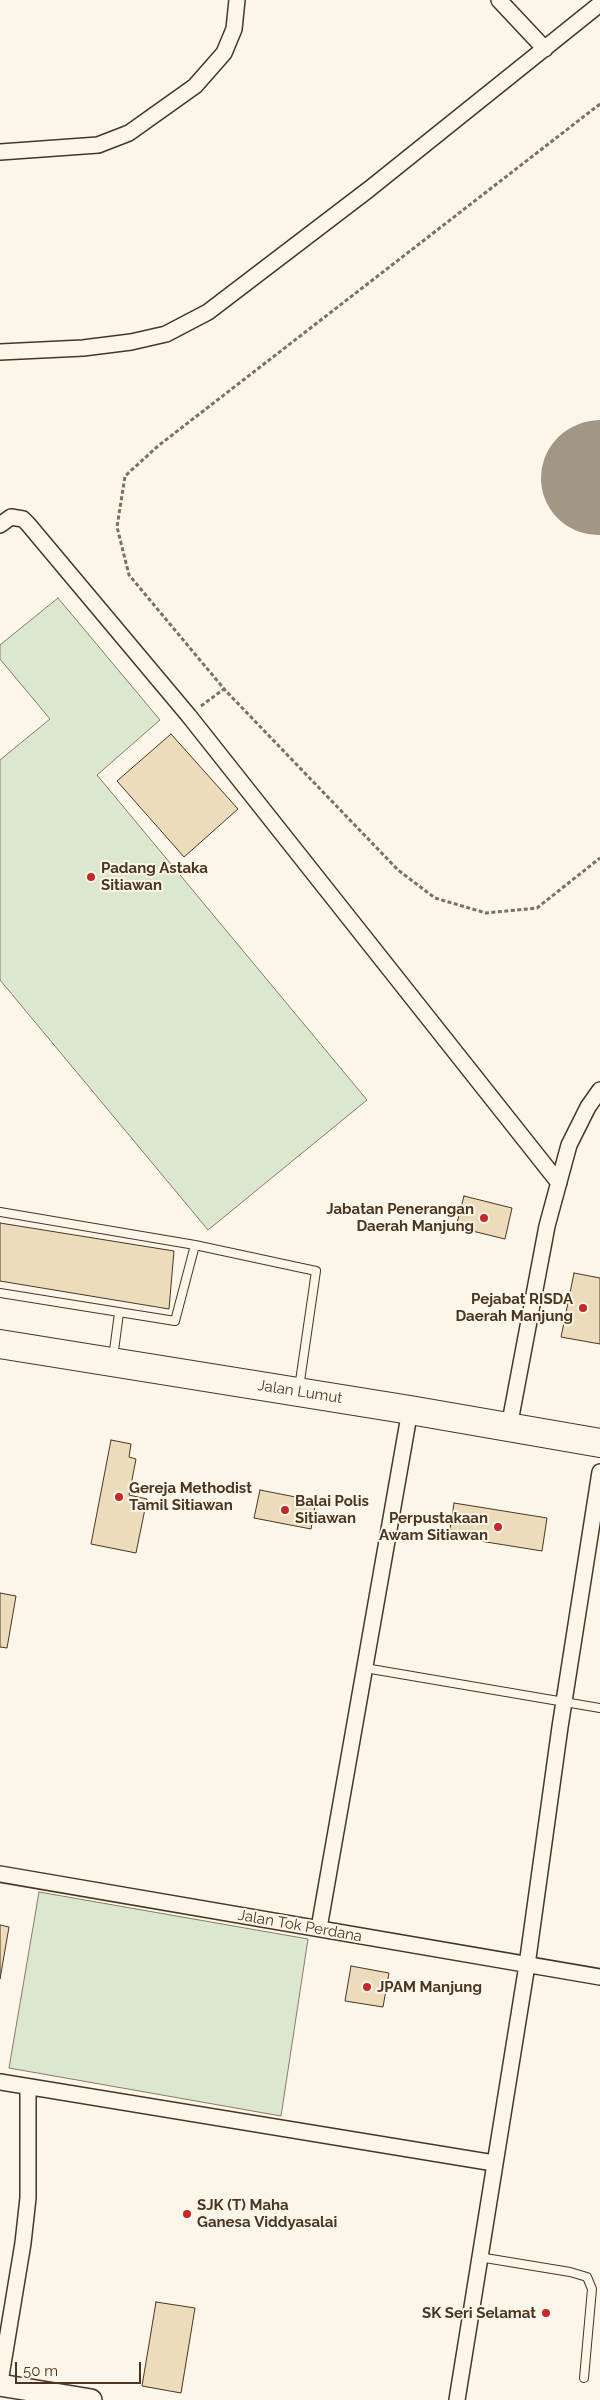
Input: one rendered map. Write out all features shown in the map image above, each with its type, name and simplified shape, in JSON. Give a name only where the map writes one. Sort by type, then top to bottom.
[{"type":"highway","name":"Jalan Lumut","points":[[0,1344],[410,1410],[600,1443]]},
{"type":"street","points":[[0,152],[98,145],[129,132],[195,86],[224,53],[234,29],[237,0]]},
{"type":"street","points":[[499,0],[545,49]]},
{"type":"street","points":[[0,352],[83,348],[131,342],[166,334],[208,312],[368,190],[600,4]]},
{"type":"street","points":[[0,525],[11,517],[22,519],[28,524],[189,716],[559,1183]]},
{"type":"street","points":[[509,1427],[547,1226],[569,1145],[588,1108],[600,1090]]},
{"type":"street","points":[[319,1928],[410,1410]]},
{"type":"street","points":[[456,2400],[526,1965],[600,1472]]},
{"type":"street","name":"Jalan Tok Perdana","points":[[0,1874],[600,1977]]},
{"type":"street","points":[[0,2082],[494,2163]]},
{"type":"street","points":[[28,2087],[28,2198],[23,2243],[0,2384],[91,2400]]},
{"type":"lane","points":[[0,1212],[195,1245],[316,1271],[317,1277],[298,1392]]},
{"type":"lane","points":[[0,1293],[175,1321],[195,1245]]},
{"type":"lane","points":[[112,1362],[120,1313]]},
{"type":"lane","points":[[365,1668],[600,1708]]},
{"type":"lane","points":[[479,2257],[570,2272],[587,2277],[592,2288],[584,2378]]},
{"type":"path","points":[[600,104],[158,446],[125,476],[117,527],[129,575],[224,689],[398,870],[435,898],[486,913],[537,908],[600,858]]},
{"type":"path","points":[[189,716],[224,689]]},
{"type":"green space","name":"Padang Astaka Sitiawan","points":[[58,598],[160,720],[97,775],[367,1100],[208,1230],[0,980],[0,760],[50,719],[0,659],[0,645]]},
{"type":"green space","points":[[39,1892],[308,1939],[281,2116],[9,2068]]},
{"type":"building","points":[[171,734],[238,809],[184,857],[117,781]]},
{"type":"building","name":"Jabatan Penerangan Daerah Manjung","points":[[464,1196],[512,1208],[505,1239],[456,1227]]},
{"type":"building","points":[[0,1223],[174,1251],[169,1309],[0,1281]]},
{"type":"building","name":"Pejabat RISDA Daerah Manjung","points":[[574,1273],[600,1278],[600,1344],[561,1337]]},
{"type":"building","name":"Gereja Methodist Tamil Sitiawan","points":[[111,1440],[131,1444],[129,1457],[136,1459],[129,1495],[147,1499],[136,1553],[91,1544]]},
{"type":"building","name":"Balai Polis Sitiawan","points":[[260,1490],[316,1501],[311,1529],[254,1518]]},
{"type":"building","name":"Perpustakaan Awam Sitiawan","points":[[454,1503],[547,1518],[542,1551],[449,1536]]},
{"type":"building","points":[[0,1593],[16,1596],[7,1648],[0,1647]]},
{"type":"building","points":[[0,1925],[9,1927],[0,1979]]},
{"type":"building","name":"JPAM Manjung","points":[[351,1966],[389,1973],[383,2007],[345,2001]]},
{"type":"building","points":[[156,2302],[195,2308],[181,2393],[142,2386]]},
{"type":"place","name":"Padang Astaka Sitiawan","points":[[91,877]]},
{"type":"place","name":"Jabatan Penerangan Daerah Manjung","points":[[484,1218]]},
{"type":"place","name":"Pejabat RISDA Daerah Manjung","points":[[583,1308]]},
{"type":"place","name":"Gereja Methodist Tamil Sitiawan","points":[[119,1497]]},
{"type":"place","name":"Balai Polis Sitiawan","points":[[285,1510]]},
{"type":"place","name":"Perpustakaan Awam Sitiawan","points":[[498,1527]]},
{"type":"place","name":"JPAM Manjung","points":[[367,1987]]},
{"type":"place","name":"SJK (T) Maha Ganesa Viddyasalai","points":[[187,2214]]},
{"type":"place","name":"SK Seri Selamat","points":[[546,2313]]}]
